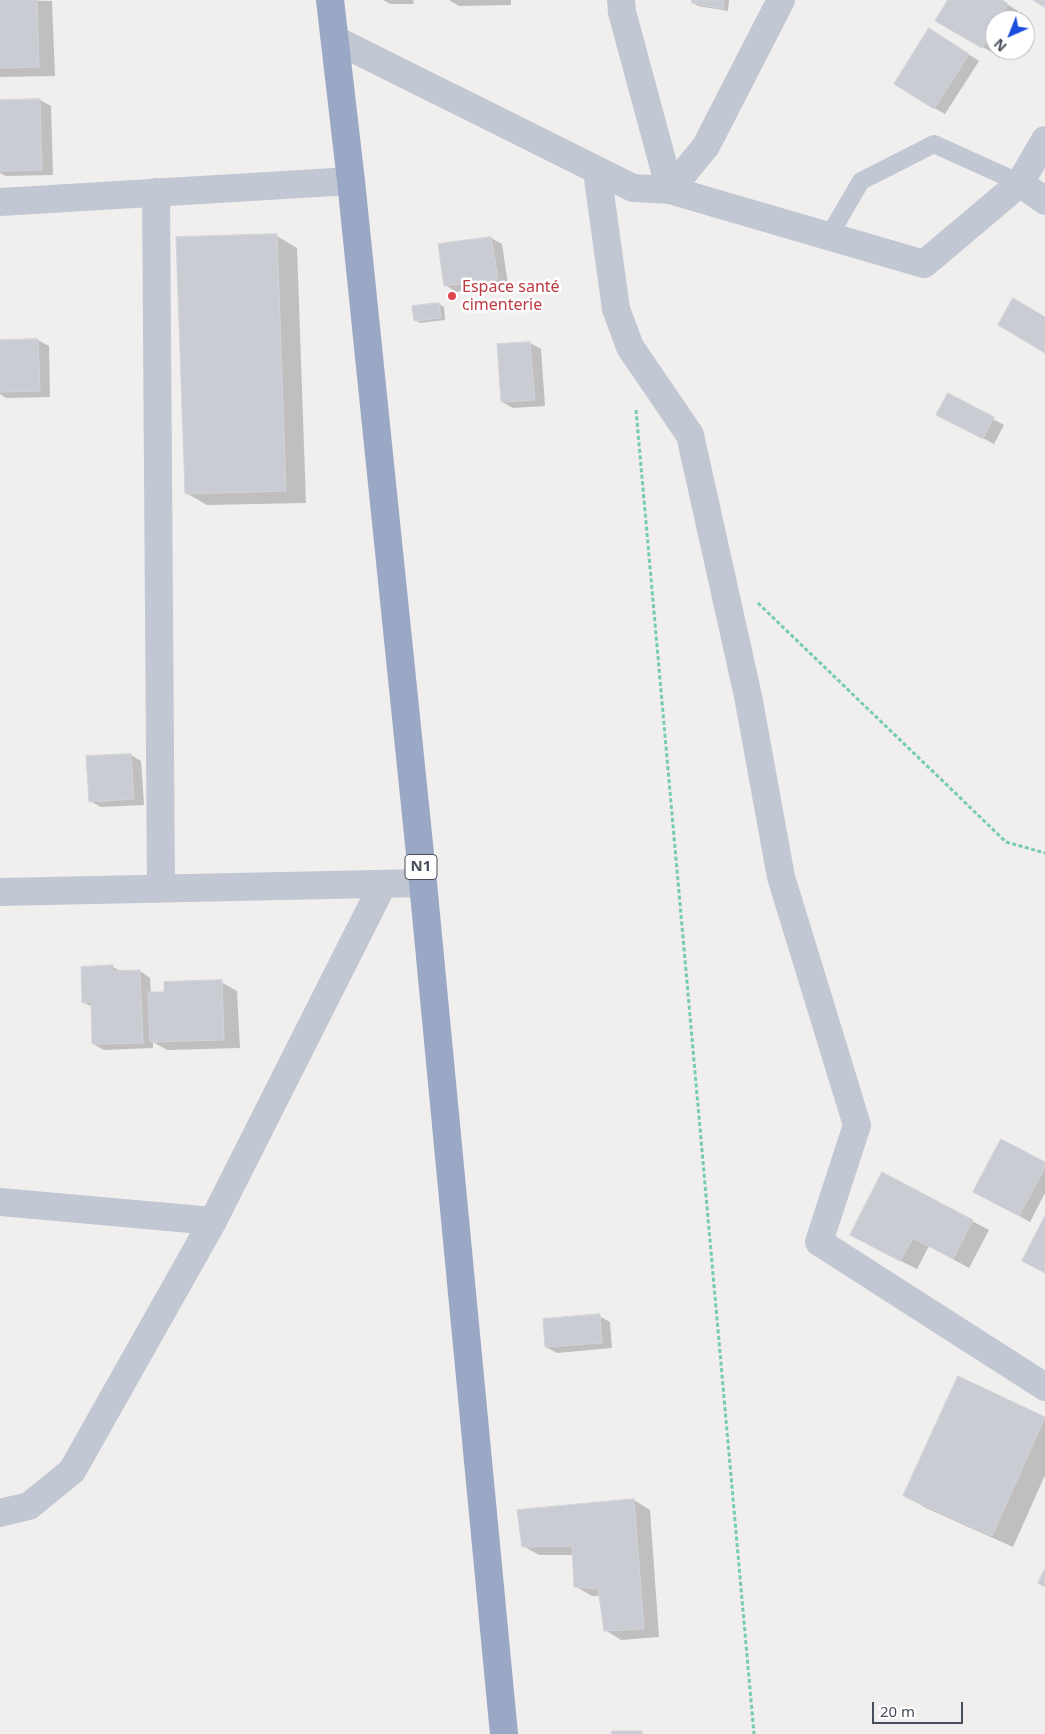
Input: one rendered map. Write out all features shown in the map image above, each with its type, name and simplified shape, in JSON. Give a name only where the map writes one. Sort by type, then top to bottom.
[{"type":"highway","name":"N1","points":[[329,3],[336,40],[423,883],[504,1734]]},
{"type":"street","points":[[621,0],[622,12],[670,190]]},
{"type":"street","points":[[670,190],[706,146],[781,0]]},
{"type":"street","points":[[336,40],[633,188],[670,190],[924,264],[1020,183],[1045,140]]},
{"type":"street","points":[[597,171],[616,309],[630,347],[690,435],[748,696],[781,876],[857,1125],[819,1242],[1045,1387]]},
{"type":"street","points":[[0,202],[351,181]]},
{"type":"street","points":[[1020,183],[1045,201]]},
{"type":"street","points":[[156,192],[161,889]]},
{"type":"street","points":[[0,892],[423,883]]},
{"type":"street","points":[[0,1513],[29,1506],[72,1471],[213,1221],[383,884]]},
{"type":"street","points":[[0,1202],[213,1221]]},
{"type":"lane","points":[[829,236],[861,180],[934,144],[1020,183]]},
{"type":"path","points":[[636,407],[754,1734]]},
{"type":"path","points":[[756,600],[1006,842],[1045,853]]},
{"type":"building","points":[[0,0],[37,0],[39,67],[0,68]]},
{"type":"building","points":[[692,0],[724,0],[723,9],[692,3]]},
{"type":"building","points":[[948,0],[1002,0],[1008,4],[1004,10],[985,10],[985,43],[982,48],[935,21]]},
{"type":"building","points":[[1033,0],[1045,0],[1045,7]]},
{"type":"building","points":[[929,28],[969,54],[934,109],[894,84]]},
{"type":"building","points":[[40,99],[42,170],[0,171],[0,100]]},
{"type":"building","points":[[277,234],[286,491],[185,494],[176,237]]},
{"type":"building","points":[[491,237],[498,279],[444,286],[438,244]]},
{"type":"building","points":[[1013,298],[1045,317],[1045,353],[998,325]]},
{"type":"building","points":[[439,303],[441,318],[414,321],[412,306]]},
{"type":"building","points":[[38,339],[40,391],[0,392],[0,340]]},
{"type":"building","points":[[530,342],[535,400],[501,402],[497,344]]},
{"type":"building","points":[[948,393],[994,417],[983,439],[936,415]]},
{"type":"building","points":[[131,754],[134,799],[89,802],[86,756]]},
{"type":"building","points":[[113,965],[113,971],[140,970],[143,1043],[92,1044],[91,1002],[82,1003],[81,967]]},
{"type":"building","points":[[222,980],[224,1040],[150,1042],[148,992],[164,992],[164,982]]},
{"type":"building","points":[[1001,1139],[1045,1162],[1045,1167],[1019,1216],[973,1192]]},
{"type":"building","points":[[882,1172],[973,1220],[953,1259],[913,1238],[900,1261],[850,1235]]},
{"type":"building","points":[[1045,1216],[1045,1273],[1022,1261]]},
{"type":"building","points":[[600,1314],[602,1343],[545,1347],[543,1319]]},
{"type":"building","points":[[958,1376],[1045,1417],[992,1536],[903,1496]]},
{"type":"building","points":[[634,1499],[644,1629],[604,1631],[598,1589],[574,1587],[572,1546],[522,1547],[517,1510]]},
{"type":"building","points":[[1045,1569],[1045,1587],[1038,1583]]},
{"type":"building","points":[[612,1731],[642,1731],[642,1734],[612,1734]]},
{"type":"place","name":"Espace santé cimenterie","points":[[452,296]]}]
